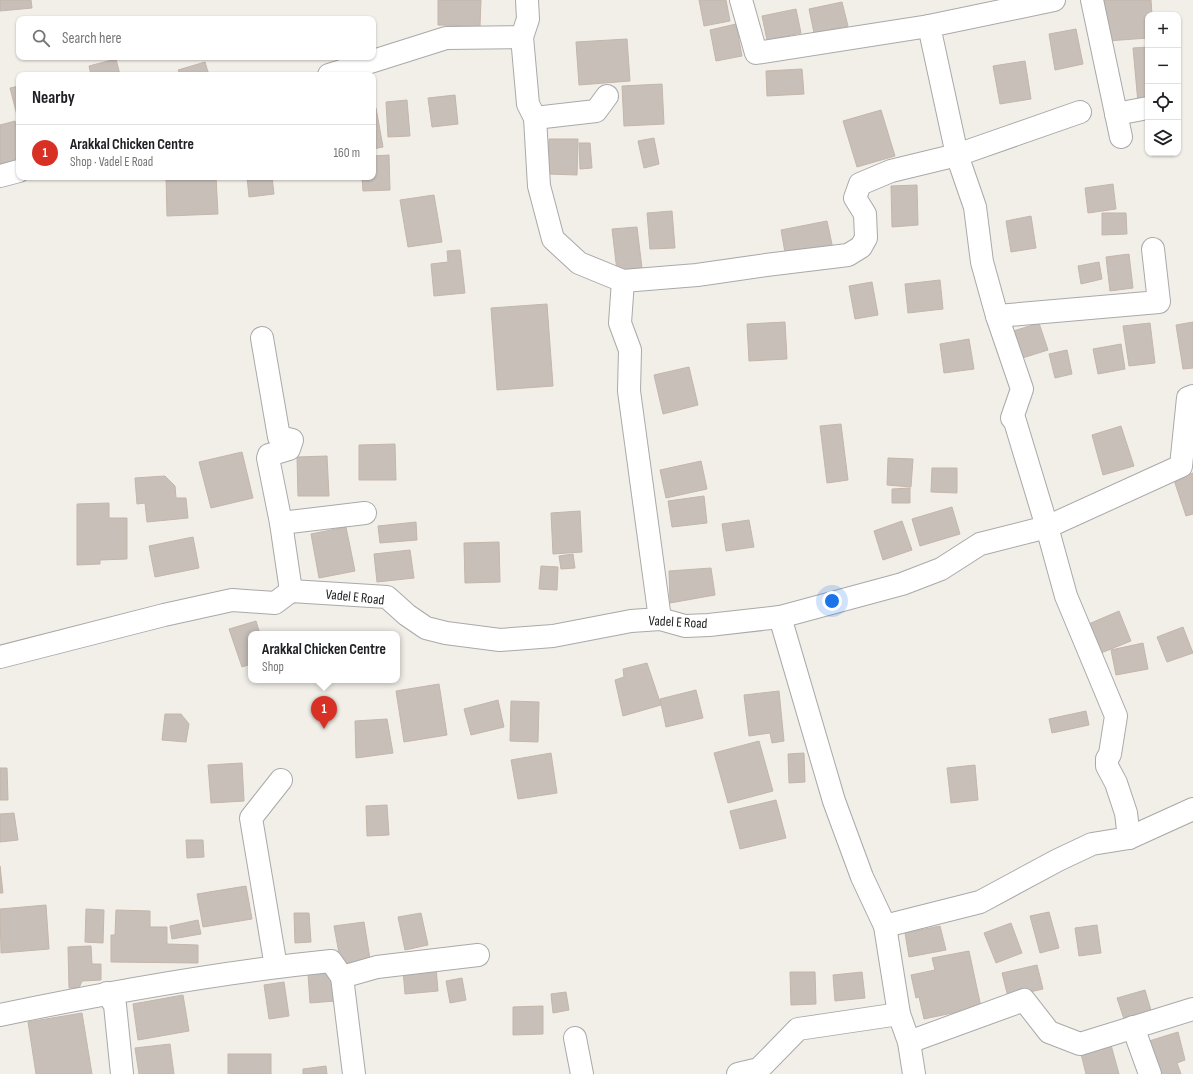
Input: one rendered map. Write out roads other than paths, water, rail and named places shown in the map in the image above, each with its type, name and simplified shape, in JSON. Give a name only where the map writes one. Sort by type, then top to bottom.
[{"type":"street","points":[[527,0],[528,19],[522,37],[528,104],[535,118],[539,186],[554,239],[579,263],[623,281],[697,275],[848,255],[861,247],[866,238],[865,214],[855,198],[860,184],[891,171],[957,155],[1080,112]]},
{"type":"street","points":[[741,0],[756,53],[929,26],[1054,0]]},
{"type":"street","points":[[1092,0],[1121,137]]},
{"type":"street","points":[[929,26],[957,155],[975,208],[982,262],[997,316],[1022,389],[1012,418],[1014,418],[1066,596],[1116,716],[1108,766],[1116,783],[1126,813],[1129,838]]},
{"type":"street","points":[[338,72],[446,38],[522,37]]},
{"type":"street","points":[[535,118],[596,111],[607,96]]},
{"type":"street","points":[[1116,114],[1145,109]]},
{"type":"street","points":[[0,176],[16,172]]},
{"type":"street","points":[[997,316],[1159,302],[1153,249]]},
{"type":"street","points":[[623,281],[620,323],[630,350],[629,391],[660,619]]},
{"type":"street","points":[[0,657],[164,615],[232,600],[275,603],[291,591],[282,523],[268,458],[269,455],[289,449],[292,440],[279,437],[262,338]]},
{"type":"street","name":"Vadel E Road","points":[[291,591],[387,597],[426,628],[446,633],[500,640],[553,636],[631,621],[660,619],[685,626],[709,625],[780,617],[902,584],[941,569],[980,544],[1047,527],[1181,466],[1188,398],[1193,396]]},
{"type":"street","points":[[282,523],[365,513]]},
{"type":"street","points":[[780,617],[834,801],[862,877],[885,926],[899,1014],[909,1042],[914,1074]]},
{"type":"street","points":[[276,967],[251,818],[282,780]]},
{"type":"street","points":[[885,926],[980,902],[1058,860],[1092,844],[1129,838],[1193,809]]},
{"type":"street","points":[[342,977],[377,967],[478,955]]},
{"type":"street","points":[[0,1015],[107,993],[276,967],[331,961],[342,977],[354,1074]]},
{"type":"street","points":[[107,993],[115,1005],[122,1074]]},
{"type":"street","points":[[909,1042],[1024,1000],[1049,1032],[1080,1044],[1193,1009]]},
{"type":"street","points":[[738,1074],[759,1069],[798,1029],[899,1014]]},
{"type":"street","points":[[1133,1027],[1150,1074]]},
{"type":"street","points":[[575,1038],[582,1074]]},
{"type":"place","name":"Arakkal Chicken Centre","points":[[324,729]]}]
